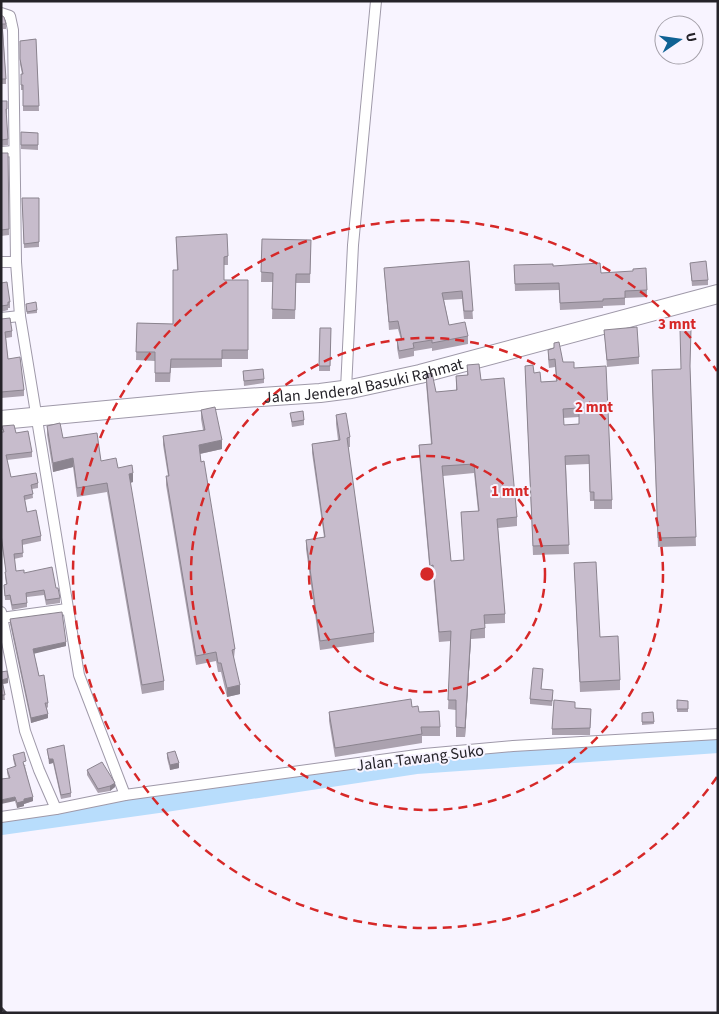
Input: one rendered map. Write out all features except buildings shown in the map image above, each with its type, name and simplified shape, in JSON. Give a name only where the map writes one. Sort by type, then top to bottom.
[{"type":"highway","name":"Jalan Jenderal Basuki Rahmat","points":[[1,420],[202,401],[320,393],[346,389],[425,372],[718,294]]},
{"type":"street","points":[[346,389],[353,245],[376,1]]},
{"type":"street","points":[[1,13],[10,16],[12,22],[16,262],[20,316],[36,417],[79,675],[125,795]]},
{"type":"street","points":[[1,91],[12,91]]},
{"type":"street","points":[[1,152],[14,151]]},
{"type":"street","points":[[1,262],[16,262]]},
{"type":"street","points":[[1,318],[20,316]]},
{"type":"street","points":[[56,809],[29,745],[2,616],[67,609]]},
{"type":"street","name":"Jalan Tawang Suko","points":[[1,817],[56,809],[125,795],[424,754],[513,746],[718,734]]},
{"type":"waterway","points":[[1,826],[416,765],[718,744]]},
{"type":"railway","points":[[1,1008],[6,1013]]}]
